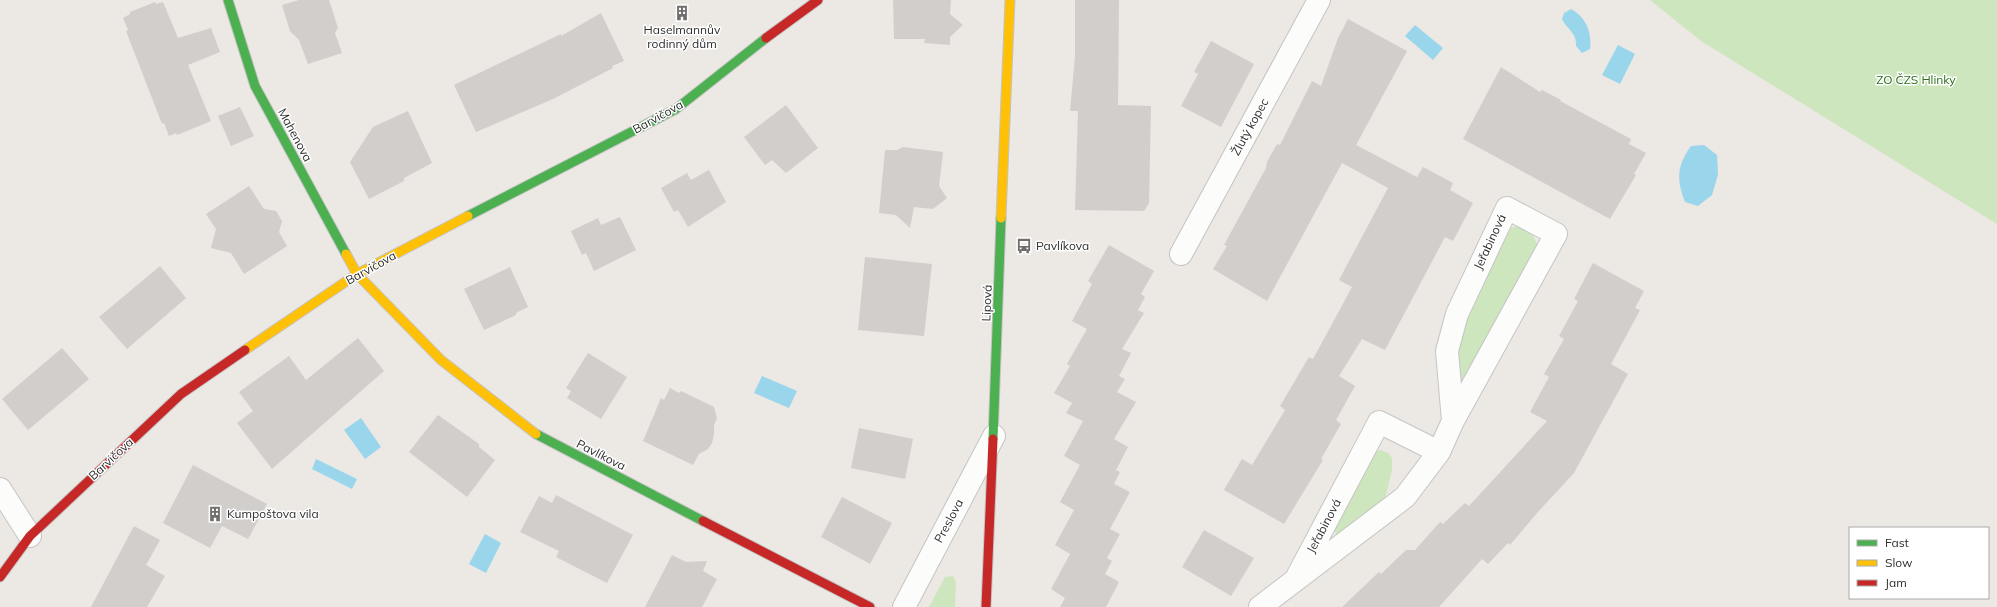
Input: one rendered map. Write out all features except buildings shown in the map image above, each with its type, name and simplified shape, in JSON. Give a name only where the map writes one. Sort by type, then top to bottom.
[{"type":"street","name":"Mahenova","points":[[228,0],[255,86],[356,274]]},
{"type":"street","name":"Barvičova","points":[[788,21],[800,0]]},
{"type":"street","name":"Barvičova","points":[[0,577],[30,536],[181,394],[356,274],[676,110],[788,21],[818,0]]},
{"type":"street","name":"Lipová","points":[[986,607],[994,436],[1010,0]]},
{"type":"street","name":"Žlutý kopec","points":[[1181,254],[1319,0]]},
{"type":"street","name":"Jeřabinová","points":[[1260,607],[1405,497],[1439,452],[1453,422],[1556,234],[1507,208],[1457,314],[1447,351],[1453,422]]},
{"type":"street","name":"Pavlíkova","points":[[356,274],[441,360],[541,438],[870,607]]},
{"type":"street","name":"Jeřabinová","points":[[1293,583],[1379,422],[1439,452]]},
{"type":"street","name":"Preslova","points":[[904,607],[994,436]]},
{"type":"street","points":[[0,489],[30,536]]},
{"type":"green space","name":"ZO ČZS Hlinky","points":[[1650,0],[1997,0],[1997,224],[1701,41]]},
{"type":"green space","points":[[1517,226],[1525,229],[1531,234],[1538,247],[1461,387],[1456,376],[1458,335],[1506,230]]},
{"type":"green space","points":[[1380,450],[1388,453],[1392,458],[1392,470],[1385,499],[1339,535],[1336,534],[1334,530],[1373,453]]},
{"type":"green space","points":[[953,576],[956,582],[955,607],[929,607],[945,577]]},
{"type":"water","points":[[1571,9],[1585,21],[1589,32],[1590,49],[1582,53],[1576,46],[1575,37],[1562,19],[1564,13]]},
{"type":"water","points":[[1415,25],[1443,48],[1433,60],[1405,36]]},
{"type":"water","points":[[1618,45],[1635,54],[1620,84],[1602,75]]},
{"type":"water","points":[[1704,145],[1717,155],[1718,175],[1712,195],[1698,206],[1685,202],[1680,187],[1679,173],[1686,153],[1691,146]]},
{"type":"water","points":[[762,376],[797,391],[789,408],[754,393]]},
{"type":"water","points":[[361,418],[381,447],[365,459],[344,430]]},
{"type":"water","points":[[316,459],[357,479],[352,489],[312,469]]},
{"type":"water","points":[[485,534],[501,543],[486,573],[469,564]]},
{"type":"traffic: fast","points":[[228,0],[255,86],[346,254]]},
{"type":"traffic: fast","points":[[468,216],[676,109],[766,38]]},
{"type":"traffic: fast","points":[[993,439],[1001,218]]},
{"type":"traffic: fast","points":[[536,434],[703,521]]},
{"type":"traffic: slow","points":[[1001,218],[1010,0]]},
{"type":"traffic: slow","points":[[245,350],[357,274],[468,216]]},
{"type":"traffic: slow","points":[[346,254],[357,274],[441,360],[536,434]]},
{"type":"traffic: jam","points":[[766,38],[818,0]]},
{"type":"traffic: jam","points":[[0,577],[30,536],[181,394],[245,350]]},
{"type":"traffic: jam","points":[[986,607],[993,439]]},
{"type":"traffic: jam","points":[[703,521],[870,607]]},
{"type":"place","name":"Haselmannův rodinný dům","points":[[682,13]]},
{"type":"place","name":"Pavlíkova","points":[[1024,246]]},
{"type":"place","name":"Kumpoštova vila","points":[[215,514]]}]
